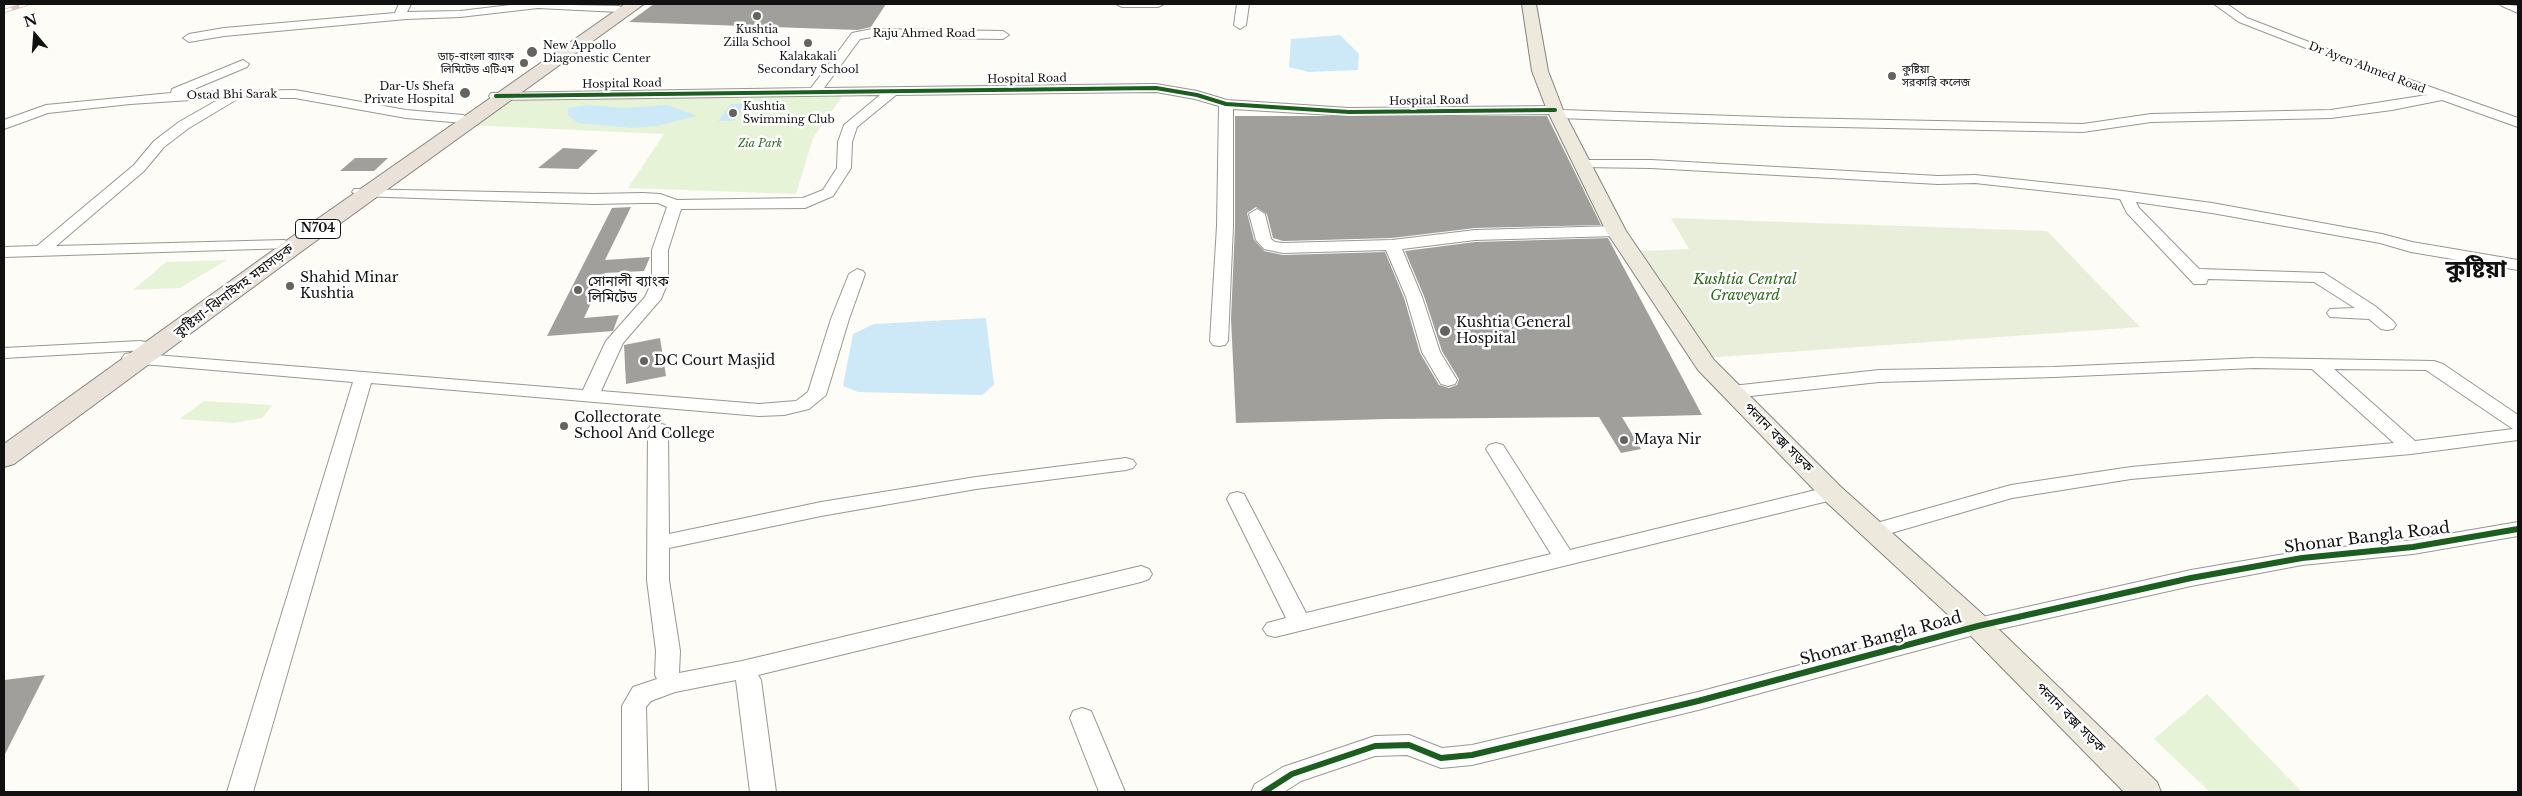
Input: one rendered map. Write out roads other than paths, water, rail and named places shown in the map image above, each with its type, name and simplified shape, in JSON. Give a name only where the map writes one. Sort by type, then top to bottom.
[{"type":"highway","name":"কুষ্টিয়া-ঝিনাইদহ মহাসড়ক","points":[[4,443],[294,246],[450,130],[627,6]]},
{"type":"highway","name":"কুষ্টিয়া-ঝিনাইদহ মহাসড়ক","points":[[4,458],[135,354],[284,245],[366,192]]},
{"type":"main road","name":"পলান বক্স সড়ক","points":[[1529,4],[1540,71],[1557,112],[1616,231],[1706,364],[1832,493],[1978,626],[2144,792]]},
{"type":"street","points":[[1122,4],[1158,4]]},
{"type":"street","points":[[1240,25],[1243,4]]},
{"type":"street","name":"Dr Ayen Ahmed Road","points":[[2220,4],[2243,20],[2518,124]]},
{"type":"street","points":[[2506,4],[2518,10]]},
{"type":"street","points":[[189,38],[406,10],[460,14],[538,5],[627,6]]},
{"type":"street","name":"Raju Ahmed Road","points":[[815,92],[856,36],[872,33],[1003,35]]},
{"type":"street","points":[[162,98],[244,64]]},
{"type":"street","name":"Hospital Road","points":[[500,96],[1156,88],[1197,95],[1226,104],[1348,112],[1557,112]]},
{"type":"street","points":[[366,192],[594,199],[643,198],[660,199],[675,205],[800,203],[828,193],[844,168],[845,142],[851,125],[894,91]]},
{"type":"street","points":[[42,250],[139,168],[159,144],[184,125],[236,94]]},
{"type":"street","name":"Ostad Bhi Sarak","points":[[4,126],[46,110],[162,98],[236,94],[294,94],[406,114],[450,130]]},
{"type":"street","points":[[1557,112],[1791,122],[2083,128],[2150,118],[2331,114],[2392,106],[2442,96]]},
{"type":"street","points":[[1219,342],[1225,226],[1226,104]]},
{"type":"street","points":[[1584,164],[1651,164],[1938,180],[1975,179],[2126,196],[2220,209],[2512,265],[2518,278]]},
{"type":"street","points":[[2126,196],[2132,210],[2197,277],[2318,276],[2373,314],[2387,326]]},
{"type":"street","points":[[589,396],[616,341],[653,299],[660,282],[660,250],[675,205]]},
{"type":"street","points":[[1257,214],[1264,240],[1270,246],[1283,248],[1392,245],[1475,234],[1616,231]]},
{"type":"street","points":[[4,252],[284,245]]},
{"type":"street","points":[[1392,245],[1414,297],[1431,352],[1448,380]]},
{"type":"street","points":[[4,353],[135,354],[364,377],[759,410],[784,409],[802,405],[817,395],[840,319],[857,274]]},
{"type":"street","points":[[2336,313],[2373,314]]},
{"type":"street","points":[[1732,392],[1879,376],[2054,372],[2254,363],[2428,365],[2437,368],[2518,424]]},
{"type":"street","points":[[2317,364],[2411,448]]},
{"type":"street","points":[[240,792],[364,377]]},
{"type":"street","points":[[658,429],[658,580],[668,651],[667,675],[673,683]]},
{"type":"street","points":[[1874,531],[2011,492],[2131,473],[2411,448],[2518,434]]},
{"type":"street","points":[[1496,449],[1564,558]]},
{"type":"street","points":[[658,543],[821,508],[976,483],[1126,464]]},
{"type":"street","points":[[1275,628],[1832,493]]},
{"type":"street","points":[[1237,499],[1299,621]]},
{"type":"street","name":"Shonar Bangla Road","points":[[1264,792],[1292,774],[1375,746],[1409,745],[1431,756],[1442,758],[1472,755],[1698,701],[1978,626],[2191,578],[2293,560],[2413,547],[2518,529]]},
{"type":"street","points":[[635,792],[634,706],[637,698],[642,694],[673,683],[742,670],[1141,574]]},
{"type":"street","points":[[742,670],[749,680],[763,792]]},
{"type":"street","points":[[1082,718],[1112,792]]},
{"type":"water","points":[[1340,35],[1359,54],[1358,70],[1309,72],[1289,67],[1291,39]]},
{"type":"water","name":"Kushtia Swimming Club","points":[[731,104],[747,104],[734,121],[718,121]]},
{"type":"water","points":[[588,105],[623,108],[667,105],[697,116],[656,126],[632,128],[578,123],[568,115],[568,108]]},
{"type":"water","points":[[986,318],[994,385],[982,395],[858,392],[843,386],[853,334],[874,324]]},
{"type":"railway","points":[[4,11],[27,4]]},
{"type":"place","name":"Kushtia Zilla School","points":[[757,16]]},
{"type":"place","name":"Kalakakali Secondary School","points":[[808,43]]},
{"type":"place","name":"New Appollo Diagonestic Center","points":[[532,52]]},
{"type":"place","name":"ডাচ্‌-বাংলা ব্যাংক লিমিটেড এটিএম","points":[[524,63]]},
{"type":"place","name":"কুষ্টিয়া সরকারি কলেজ","points":[[1892,76]]},
{"type":"place","name":"Dar-Us Shefa Private Hospital","points":[[465,93]]},
{"type":"place","name":"Kushtia Swimming Club","points":[[733,113]]},
{"type":"place","name":"Shahid Minar Kushtia","points":[[290,286]]},
{"type":"place","name":"সোনালী ব্যাংক লিমিটেড","points":[[578,290]]},
{"type":"place","name":"Kushtia General Hospital","points":[[1445,331]]},
{"type":"place","name":"DC Court Masjid","points":[[644,361]]},
{"type":"place","name":"Collectorate School And College","points":[[564,426]]},
{"type":"place","name":"Maya Nir","points":[[1624,440]]},
{"type":"district","name":"কুষ্টিয়া","points":[[2476,270]]},
{"type":"park label","name":"Zia Park","points":[[760,144]]},
{"type":"park label","name":"Kushtia Central Graveyard","points":[[1745,288]]}]
